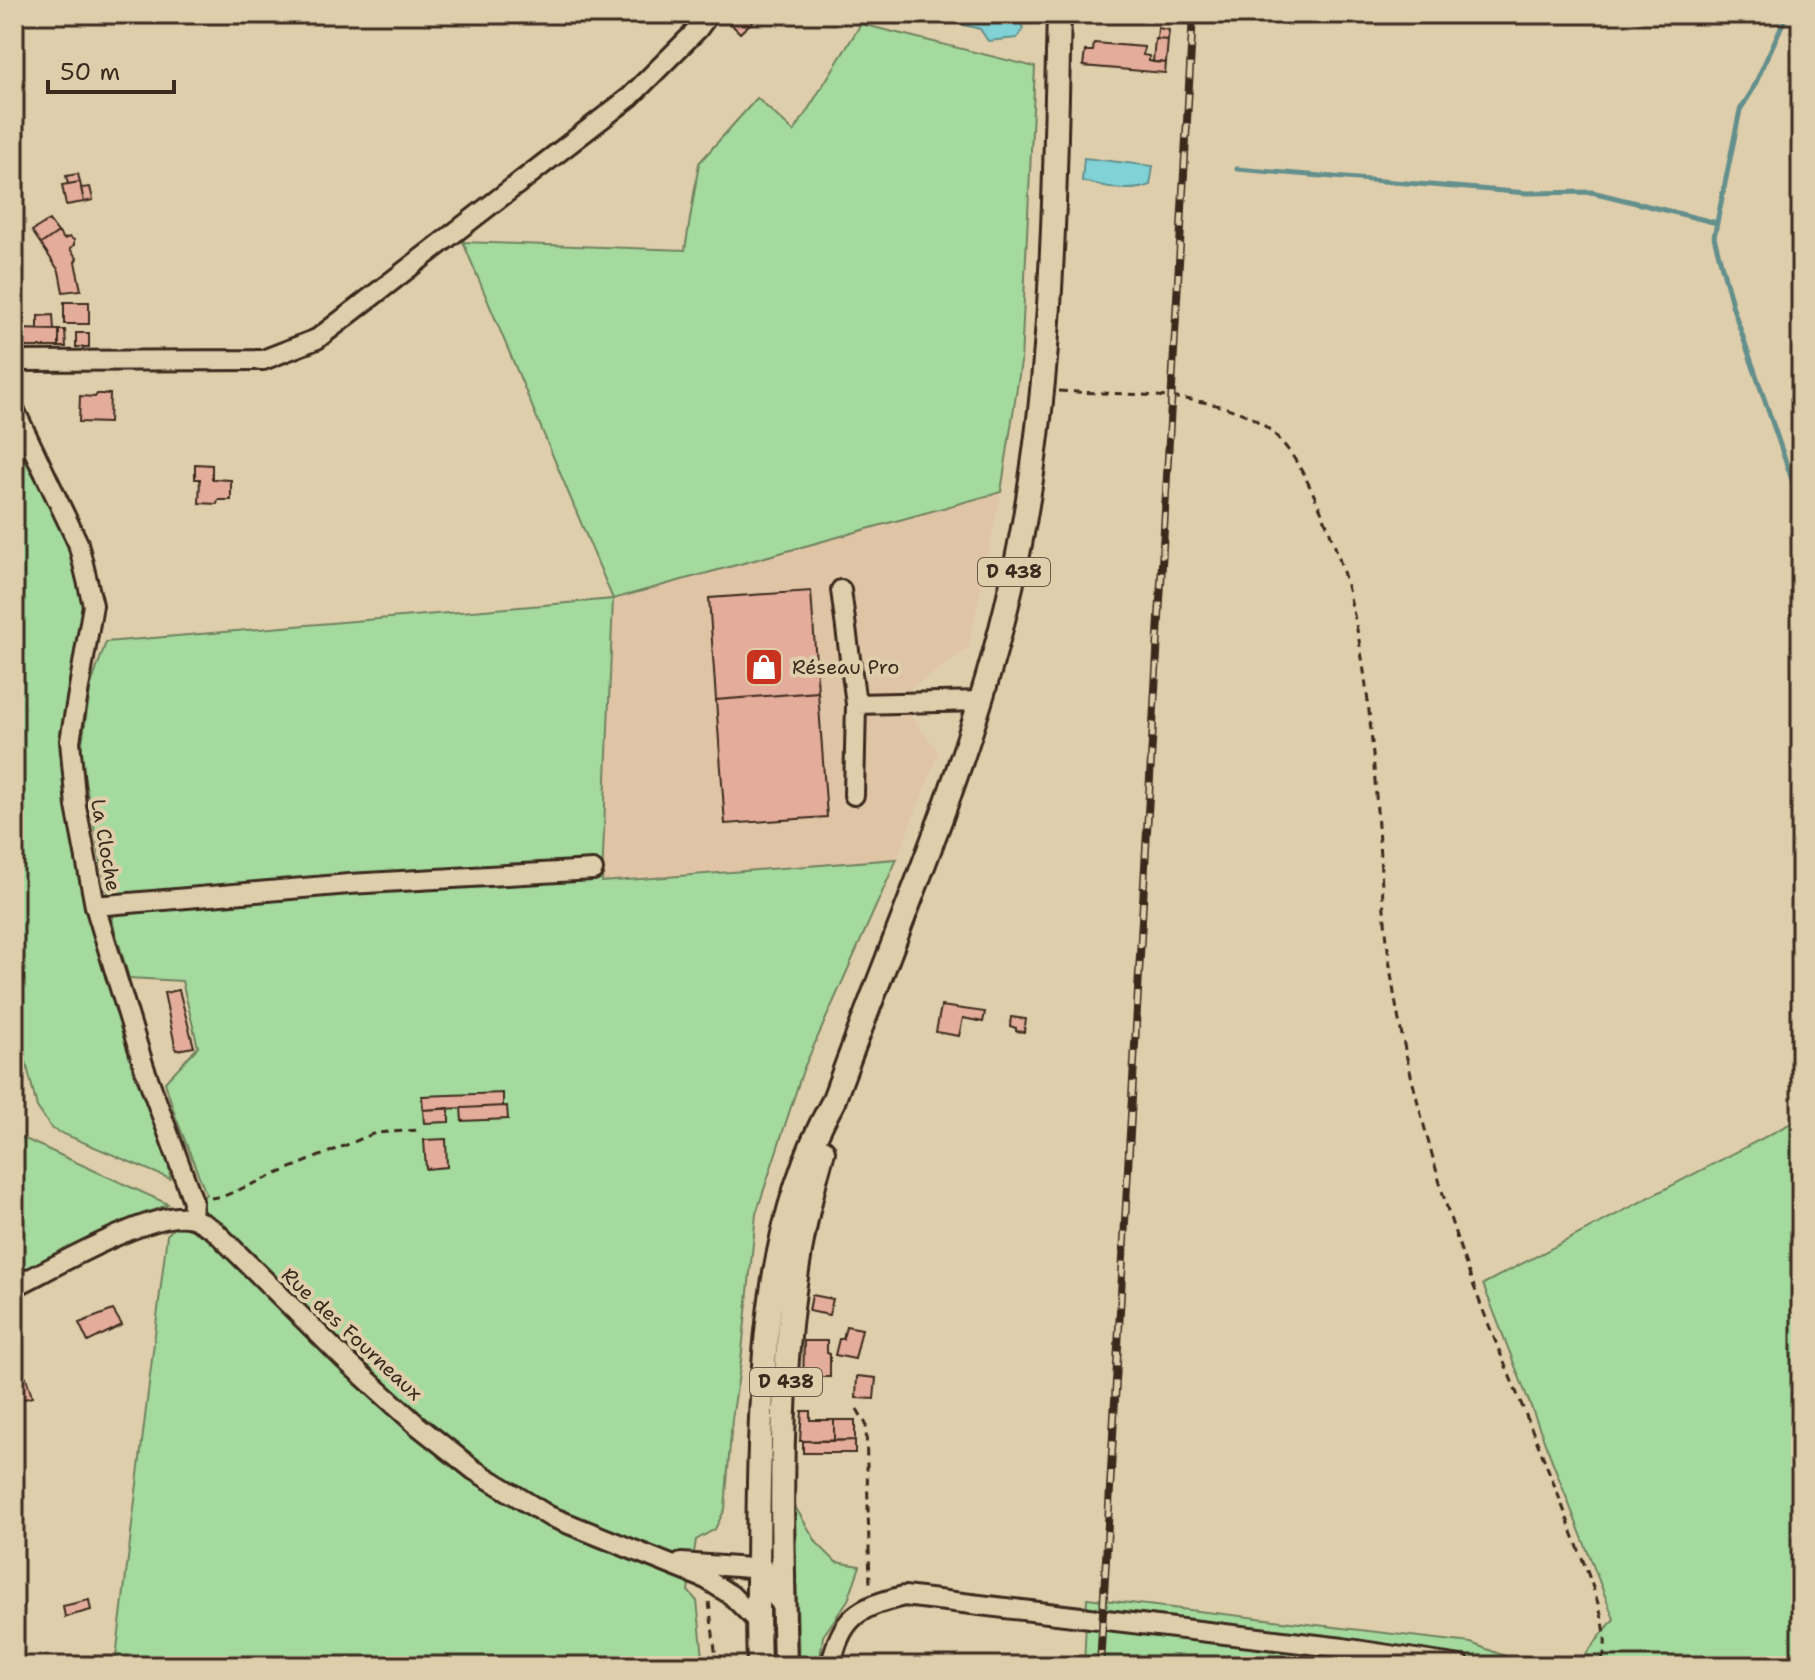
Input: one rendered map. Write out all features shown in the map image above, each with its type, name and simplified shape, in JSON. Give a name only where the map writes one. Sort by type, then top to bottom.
[{"type":"main road","name":"D 438","points":[[759,1666],[757,1568],[764,1364],[776,1266],[807,1152],[833,1102],[941,821],[981,701],[1023,531],[1044,390],[1053,246],[1059,14]]},
{"type":"main road","name":"D 438","points":[[785,1666],[783,1436],[790,1320],[800,1249],[833,1102]]},
{"type":"street","points":[[14,361],[263,360],[317,339],[630,97],[709,14]]},
{"type":"street","name":"La Cloche","points":[[14,409],[78,543],[93,605],[70,741],[76,806],[95,906],[349,884],[593,870]]},
{"type":"street","points":[[841,590],[856,704],[854,795]]},
{"type":"street","points":[[856,704],[981,701]]},
{"type":"street","points":[[14,1287],[100,1243],[192,1209],[144,1067],[95,906]]},
{"type":"street","name":"Rue des Fourneaux","points":[[192,1209],[343,1358],[417,1425],[474,1470],[549,1516],[706,1579],[731,1595],[758,1622]]},
{"type":"street","points":[[660,1562],[757,1568],[770,1573],[777,1588],[778,1666]]},
{"type":"street","points":[[831,1666],[839,1636],[855,1616],[870,1604],[904,1596],[1343,1648],[1461,1666]]},
{"type":"path","points":[[1044,390],[1200,401],[1244,413],[1267,427],[1301,469],[1336,544],[1348,582],[1363,660],[1393,987],[1407,1057],[1444,1196],[1467,1266],[1546,1461],[1594,1592],[1605,1638],[1605,1657],[1599,1666]]},
{"type":"path","points":[[192,1209],[375,1133],[419,1130]]},
{"type":"path","points":[[857,1409],[866,1424],[870,1604]]},
{"type":"path","points":[[706,1579],[717,1666]]},
{"type":"shaded area","points":[[1001,492],[968,649],[911,688],[911,717],[939,752],[897,859],[602,882],[613,599]]},
{"type":"green space","points":[[861,24],[1035,67],[1021,362],[1001,492],[613,599],[463,242],[685,250],[699,163],[757,98],[794,132]]},
{"type":"green space","points":[[14,442],[52,508],[82,583],[87,612],[66,774],[77,865],[101,954],[169,1160],[170,1179],[52,1129],[37,1107],[14,1013]]},
{"type":"green space","points":[[613,599],[602,882],[897,859],[803,1070],[756,1214],[732,1419],[725,1509],[715,1529],[696,1540],[688,1591],[697,1601],[704,1666],[115,1666],[167,1235],[206,1194],[165,1082],[198,1047],[182,981],[129,978],[114,927],[80,756],[91,685],[106,642]]},
{"type":"green space","points":[[1801,1118],[1801,1666],[1576,1666],[1614,1619],[1483,1284]]},
{"type":"green space","points":[[14,1134],[168,1204],[14,1278]]},
{"type":"green space","points":[[794,1505],[817,1543],[836,1562],[860,1566],[848,1600],[823,1636],[819,1666],[799,1666]]},
{"type":"green space","points":[[1087,1598],[1471,1643],[1531,1666],[1084,1666]]},
{"type":"water","points":[[946,14],[1006,14],[1020,19],[1023,29],[1017,38],[988,41],[980,29],[964,25]]},
{"type":"water","points":[[1084,158],[1153,166],[1150,185],[1125,189],[1082,181]]},
{"type":"building","points":[[734,14],[761,14],[740,33],[727,20]]},
{"type":"building","points":[[1158,28],[1169,30],[1168,40],[1157,39]]},
{"type":"building","points":[[1155,39],[1168,40],[1166,63],[1153,62]]},
{"type":"building","points":[[1094,43],[1144,47],[1143,55],[1149,56],[1149,61],[1166,63],[1165,73],[1083,66],[1085,51],[1093,51]]},
{"type":"building","points":[[78,174],[80,182],[68,184],[66,176]]},
{"type":"building","points":[[80,182],[84,202],[66,205],[62,185]]},
{"type":"building","points":[[90,187],[93,200],[84,202],[81,188]]},
{"type":"building","points":[[49,220],[58,232],[41,244],[32,231]]},
{"type":"building","points":[[58,232],[64,239],[69,237],[74,240],[70,249],[77,258],[75,262],[81,290],[63,292],[59,271],[41,244]]},
{"type":"building","points":[[64,302],[89,302],[89,324],[64,324]]},
{"type":"building","points":[[53,315],[54,330],[38,330],[38,316]]},
{"type":"building","points":[[14,329],[59,330],[59,347],[14,347]]},
{"type":"building","points":[[59,330],[65,330],[66,347],[59,347]]},
{"type":"building","points":[[76,333],[89,333],[89,347],[76,347]]},
{"type":"building","points":[[97,394],[110,394],[109,423],[79,422],[80,396],[95,397]]},
{"type":"building","points":[[195,464],[212,465],[212,479],[231,480],[231,500],[218,500],[217,504],[199,503],[200,479],[195,479]]},
{"type":"building","points":[[811,591],[818,692],[716,700],[709,598]]},
{"type":"building","points":[[818,692],[827,817],[725,824],[716,700]]},
{"type":"building","points":[[179,990],[194,1047],[176,1050],[164,993]]},
{"type":"building","points":[[941,1006],[985,1012],[983,1022],[963,1018],[959,1036],[936,1032]]},
{"type":"building","points":[[1011,1017],[1026,1019],[1024,1032],[1010,1026]]},
{"type":"building","points":[[503,1093],[503,1106],[423,1110],[422,1096]]},
{"type":"building","points":[[507,1106],[508,1119],[462,1121],[461,1108]]},
{"type":"building","points":[[449,1108],[449,1122],[424,1123],[423,1110]]},
{"type":"building","points":[[446,1139],[447,1167],[426,1169],[424,1140]]},
{"type":"building","points":[[812,1295],[833,1299],[829,1315],[809,1311]]},
{"type":"building","points":[[113,1310],[122,1325],[88,1342],[79,1323]]},
{"type":"building","points":[[846,1326],[862,1329],[855,1359],[835,1355]]},
{"type":"building","points":[[804,1341],[827,1341],[830,1377],[817,1377],[817,1391],[803,1391]]},
{"type":"building","points":[[857,1376],[876,1378],[874,1399],[856,1398]]},
{"type":"building","points":[[26,1377],[32,1397],[14,1402],[14,1380]]},
{"type":"building","points":[[802,1411],[810,1411],[810,1420],[834,1420],[834,1441],[800,1441]]},
{"type":"building","points":[[834,1420],[855,1420],[855,1440],[834,1441]]},
{"type":"building","points":[[855,1440],[855,1453],[803,1453],[803,1441]]},
{"type":"building","points":[[89,1600],[91,1610],[65,1617],[63,1606]]},
{"type":"waterway","points":[[1787,14],[1752,91],[1740,110],[1714,237],[1733,308],[1801,506]]},
{"type":"waterway","points":[[1237,169],[1527,193],[1592,192],[1717,223]]},
{"type":"railway","points":[[1100,1666],[1193,14]]},
{"type":"place","name":"Réseau Pro","points":[[764,667]]}]
